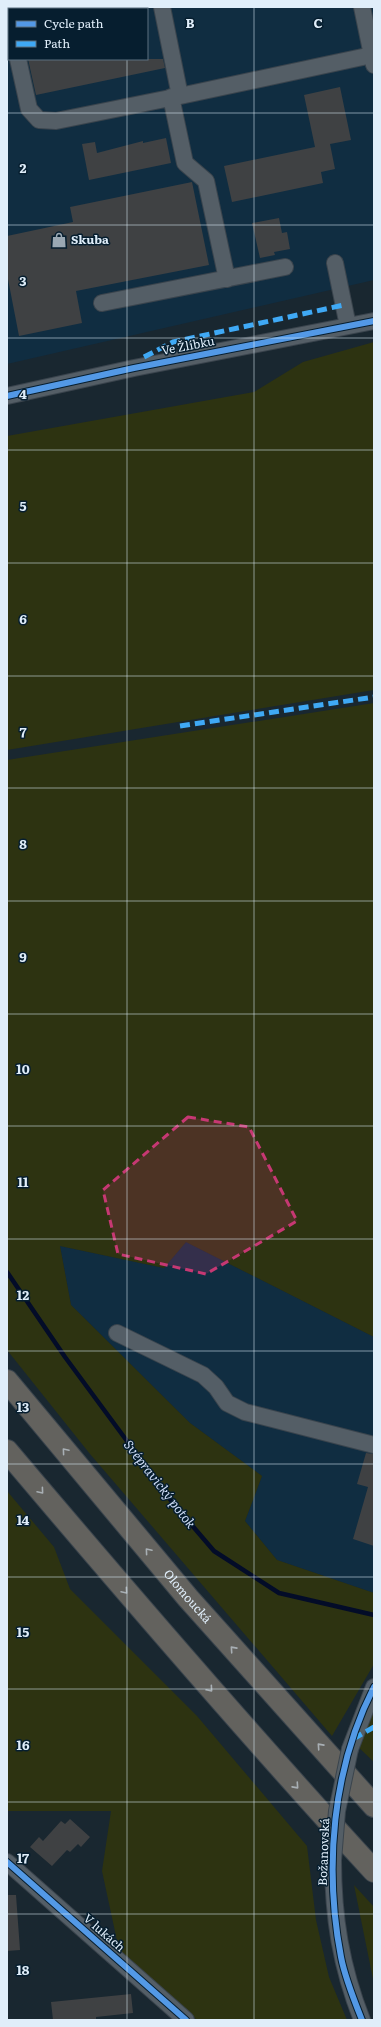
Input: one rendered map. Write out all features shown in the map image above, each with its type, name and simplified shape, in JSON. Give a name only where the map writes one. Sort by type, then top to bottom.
[{"type":"highway","name":"Olomoucká","points":[[7,1381],[188,1598],[374,1806]]},
{"type":"highway","points":[[7,1451],[161,1634],[374,1871]]},
{"type":"street","points":[[162,7],[185,163],[206,181],[226,279]]},
{"type":"street","points":[[18,60],[29,109],[39,120],[56,121],[373,53],[362,7]]},
{"type":"street","points":[[335,263],[348,326]]},
{"type":"street","points":[[102,303],[286,267]]},
{"type":"street","name":"Ve Žlíbku","points":[[7,396],[134,368],[374,321]]},
{"type":"street","points":[[117,1334],[203,1375],[216,1387],[227,1403],[240,1410],[374,1445]]},
{"type":"street","name":"Božanovská","points":[[362,2020],[342,1958],[335,1919],[333,1860],[337,1811],[350,1749],[374,1688]]},
{"type":"street","name":"V lukách","points":[[7,1862],[186,2020]]},
{"type":"highlighted area","points":[[188,1117],[249,1127],[297,1221],[206,1274],[118,1254],[103,1190]]},
{"type":"shaded area","points":[[7,7],[374,7],[374,280],[7,364]]},
{"type":"shaded area","points":[[186,1242],[374,1337],[374,1593],[277,1560],[245,1521],[262,1476],[190,1423],[71,1305],[60,1246],[164,1268]]},
{"type":"green space","points":[[374,342],[374,690],[7,750],[7,436],[254,392],[303,362]]},
{"type":"green space","points":[[374,703],[374,1337],[186,1242],[164,1268],[60,1246],[71,1305],[190,1423],[262,1476],[245,1521],[277,1560],[374,1593],[374,1664],[332,1736],[90,1454],[7,1350],[7,760]]},
{"type":"green space","points":[[7,1491],[54,1547],[70,1589],[197,1716],[307,1846],[316,1920],[329,1977],[347,2020],[197,2020],[119,1950],[102,1871],[111,1811],[7,1811]]},
{"type":"green space","points":[[374,1709],[374,1762],[356,1745]]},
{"type":"green space","points":[[354,1885],[374,1907],[374,1984]]},
{"type":"building","points":[[163,59],[165,68],[36,95],[28,60]]},
{"type":"building","points":[[340,87],[351,140],[330,144],[335,169],[321,172],[323,183],[232,202],[224,166],[315,147],[304,95]]},
{"type":"building","points":[[166,138],[171,163],[89,180],[82,144],[95,142],[97,153],[143,141],[143,143]]},
{"type":"building","points":[[192,182],[209,265],[76,291],[82,323],[19,336],[7,274],[7,236],[73,222],[70,207]]},
{"type":"building","points":[[279,218],[282,233],[287,232],[290,249],[274,252],[275,255],[260,258],[252,223]]},
{"type":"building","points":[[366,1453],[374,1454],[374,1546],[353,1539],[368,1487],[357,1484]]},
{"type":"building","points":[[70,1819],[90,1837],[81,1847],[78,1844],[70,1852],[67,1850],[52,1866],[30,1847],[39,1837],[43,1841],[61,1821],[65,1824]]},
{"type":"building","points":[[7,1895],[16,1895],[20,1950],[7,1951]]},
{"type":"building","points":[[131,1994],[133,2013],[96,2017],[96,2020],[53,2020],[51,2002]]},
{"type":"waterway","name":"Svépravický potok","points":[[7,1272],[65,1357],[172,1502],[214,1551],[279,1593],[374,1615]]},
{"type":"marked path","points":[[144,357],[173,342],[344,305]]},
{"type":"marked path","points":[[180,726],[374,697]]},
{"type":"marked path","points":[[353,1739],[374,1727]]},
{"type":"cycle path","points":[[7,396],[134,368],[374,321]]},
{"type":"cycle path","points":[[362,2020],[347,1981],[341,1957],[333,1889],[333,1854],[335,1819],[349,1751],[360,1718],[374,1687]]},
{"type":"cycle path","points":[[7,1862],[186,2020]]},
{"type":"place","name":"Skuba","points":[[59,240]]}]
